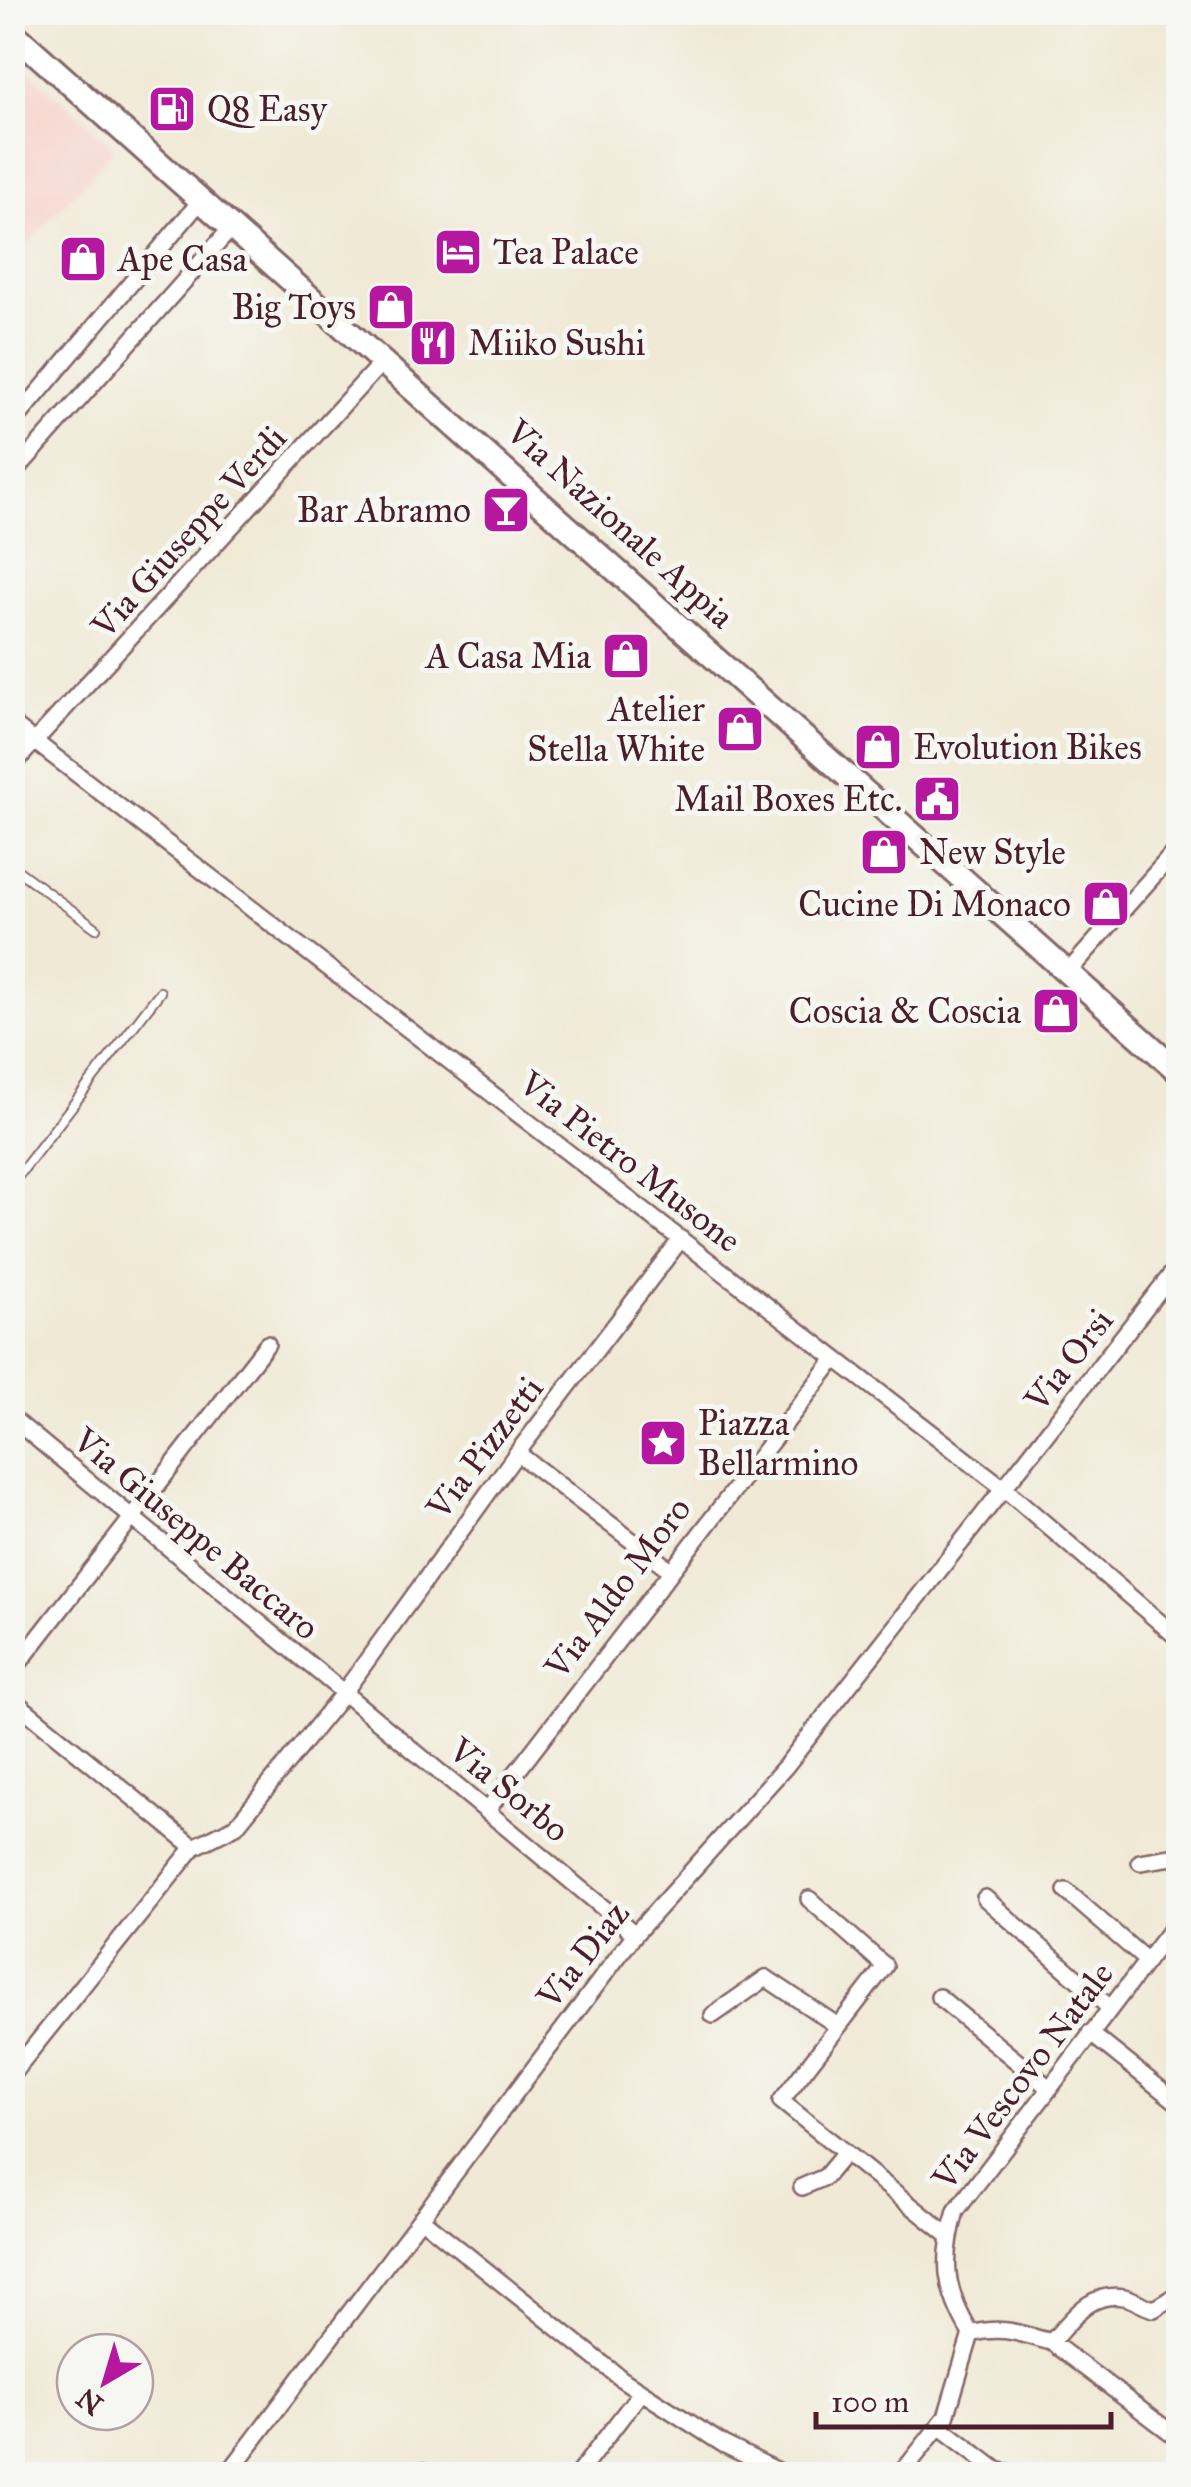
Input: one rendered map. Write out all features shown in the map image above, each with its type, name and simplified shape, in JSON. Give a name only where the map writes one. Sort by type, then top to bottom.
[{"type":"main road","name":"Via Nazionale Appia","points":[[12,32],[234,225],[1178,1070]]},
{"type":"street","points":[[12,424],[202,198]]},
{"type":"street","points":[[12,474],[234,225]]},
{"type":"street","name":"Via Giuseppe Verdi","points":[[37,744],[384,360]]},
{"type":"street","name":"Via Pietro Musone","points":[[12,724],[1006,1490],[1178,1638]]},
{"type":"street","points":[[12,766],[37,744]]},
{"type":"street","points":[[1068,972],[1178,848]]},
{"type":"street","name":"Via Pizzetti","points":[[194,1846],[236,1826],[342,1695],[517,1453],[681,1239]]},
{"type":"street","name":"Via Orsi","points":[[1006,1490],[1178,1266]]},
{"type":"street","points":[[12,1672],[267,1344]]},
{"type":"street","name":"Via Aldo Moro","points":[[488,1809],[669,1569],[835,1359]]},
{"type":"street","name":"Via Giuseppe Baccaro","points":[[12,1418],[342,1695]]},
{"type":"street","points":[[517,1453],[669,1569]]},
{"type":"street","name":"Via Diaz","points":[[228,2474],[635,1934],[785,1767],[1006,1490]]},
{"type":"street","name":"Via Sorbo","points":[[342,1695],[488,1809],[635,1934]]},
{"type":"street","points":[[12,1700],[194,1846],[12,2074]]},
{"type":"street","points":[[1140,1862],[1178,1856]]},
{"type":"street","points":[[1066,1891],[1147,1961]]},
{"type":"street","points":[[985,1898],[1110,2008]]},
{"type":"street","points":[[809,1899],[884,1966],[780,2102],[949,2236]]},
{"type":"street","name":"Via Vescovo Natale","points":[[971,2334],[952,2302],[945,2250],[956,2211],[1178,1920]]},
{"type":"street","points":[[714,2015],[766,1978],[838,2026]]},
{"type":"street","points":[[939,1997],[1049,2088]]},
{"type":"street","points":[[1090,2033],[1178,2103]]},
{"type":"street","points":[[802,2187],[826,2177],[845,2153]]},
{"type":"street","points":[[423,2220],[642,2392],[723,2444],[784,2474]]},
{"type":"street","points":[[1051,2342],[1086,2304],[1098,2298],[1129,2298],[1154,2309],[1178,2294]]},
{"type":"street","points":[[901,2474],[946,2417],[971,2334],[998,2327],[1051,2342],[1178,2438]]},
{"type":"street","points":[[578,2474],[642,2392]]},
{"type":"street","points":[[939,2426],[998,2471],[1019,2474]]},
{"type":"lane","points":[[12,882],[20,872],[96,928]]},
{"type":"lane","points":[[12,1184],[160,992]]},
{"type":"shaded area","points":[[13,57],[115,148],[13,260]]},
{"type":"place","name":"Q8 Easy","points":[[172,109]]},
{"type":"place","name":"Tea Palace","points":[[458,252]]},
{"type":"place","name":"Ape Casa","points":[[83,259]]},
{"type":"place","name":"Big Toys","points":[[391,307]]},
{"type":"place","name":"Miiko Sushi","points":[[433,343]]},
{"type":"place","name":"Bar Abramo","points":[[506,510]]},
{"type":"place","name":"A Casa Mia","points":[[626,656]]},
{"type":"place","name":"Atelier Stella White","points":[[740,729]]},
{"type":"place","name":"Evolution Bikes","points":[[878,747]]},
{"type":"place","name":"Mail Boxes Etc.","points":[[937,799]]},
{"type":"place","name":"New Style","points":[[884,852]]},
{"type":"place","name":"Cucine Di Monaco","points":[[1106,904]]},
{"type":"place","name":"Coscia & Coscia","points":[[1056,1011]]},
{"type":"place","name":"Piazza Bellarmino","points":[[663,1443]]}]
